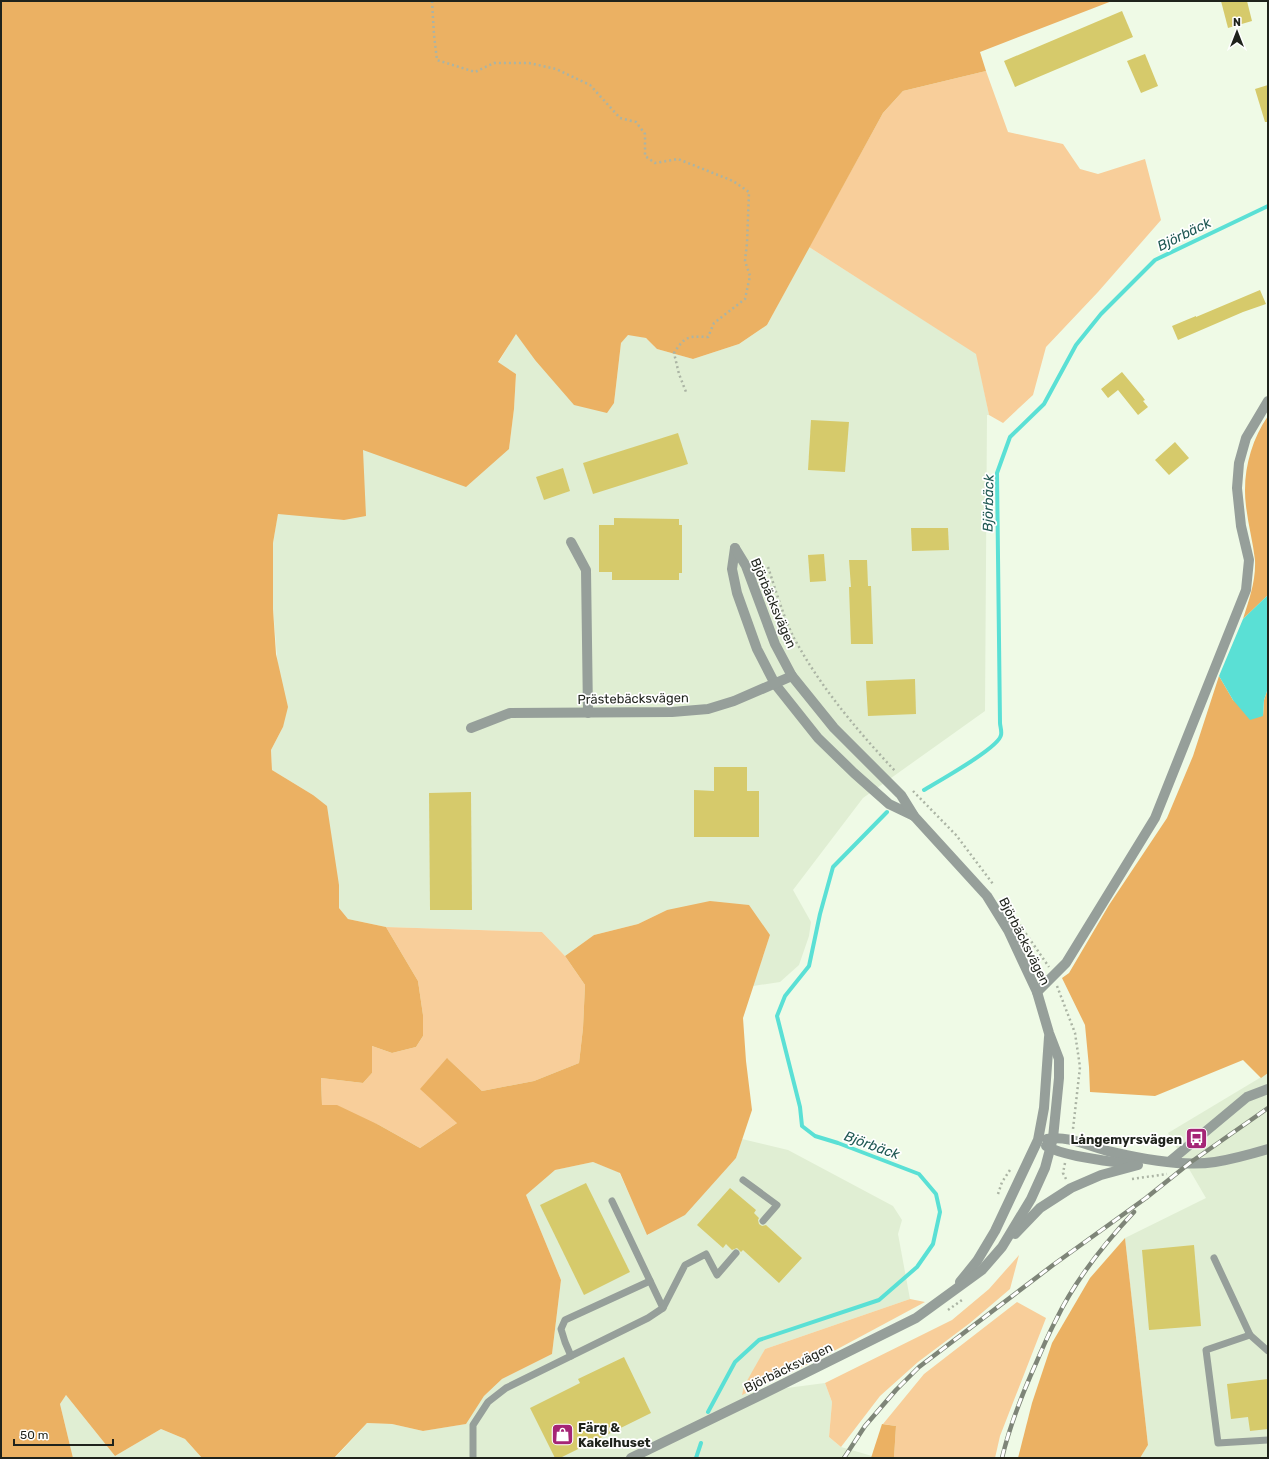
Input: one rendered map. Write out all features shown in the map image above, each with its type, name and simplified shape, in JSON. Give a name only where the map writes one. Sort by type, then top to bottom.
[{"type":"street","points":[[1037,992],[1066,963],[1155,818],[1246,590],[1249,560],[1241,526],[1237,488],[1239,463],[1246,438],[1268,401]]},
{"type":"street","points":[[571,542],[586,570],[588,713]]},
{"type":"street","name":"Björbäcksvägen","points":[[631,1458],[916,1318],[952,1293],[982,1270],[1002,1246],[1031,1199],[1045,1168],[1053,1138],[1059,1078],[1059,1059],[1049,1033],[1037,992],[1008,930],[987,896],[914,816],[901,795],[834,728],[792,676],[775,644],[756,588],[746,566],[734,548],[732,569],[737,593],[757,649],[775,684],[818,738],[854,773],[889,804],[914,816]]},
{"type":"street","name":"Prästebäcksvägen","points":[[471,728],[510,713],[672,712],[708,709],[734,701],[792,676]]},
{"type":"street","name":"Björbäcksvägen","points":[[952,1293],[977,1261],[996,1231],[1038,1140],[1044,1108],[1049,1033]]},
{"type":"street","points":[[1002,1246],[1040,1208],[1071,1188],[1101,1175],[1138,1165],[1164,1161],[1247,1097],[1268,1089]]},
{"type":"street","points":[[1038,1140],[1053,1138],[1071,1140],[1111,1152],[1164,1161],[1214,1162],[1268,1149]]},
{"type":"street","points":[[1038,1140],[1051,1148],[1068,1154],[1138,1165]]},
{"type":"lane","points":[[742,1180],[777,1205],[763,1222]]},
{"type":"lane","points":[[612,1201],[663,1308]]},
{"type":"lane","points":[[473,1458],[473,1425],[488,1402],[506,1388],[648,1318],[663,1308],[685,1264],[706,1254],[717,1275],[736,1253]]},
{"type":"lane","points":[[1214,1258],[1250,1335],[1268,1351]]},
{"type":"lane","points":[[571,1356],[561,1329],[565,1320],[650,1281]]},
{"type":"lane","points":[[1250,1335],[1206,1350],[1218,1443],[1268,1440]]},
{"type":"path","points":[[432,1],[437,60],[475,72],[494,63],[529,63],[556,68],[590,85],[620,118],[636,122],[646,134],[645,156],[655,164],[678,159],[733,181],[749,192],[748,243],[745,261],[750,276],[745,299],[714,323],[708,337],[693,336],[682,340],[674,353],[678,374],[686,392]]},
{"type":"path","points":[[1129,1180],[1172,1174]]},
{"type":"shaded area","points":[[1,1],[1112,1],[980,52],[986,71],[903,91],[883,113],[767,325],[739,344],[693,359],[657,349],[646,338],[628,335],[621,343],[614,403],[607,413],[574,405],[535,360],[516,334],[498,362],[516,374],[514,409],[509,449],[466,487],[363,450],[366,516],[344,520],[278,514],[273,543],[273,609],[276,654],[288,707],[283,727],[271,750],[272,770],[313,795],[327,806],[339,885],[339,908],[348,919],[386,927],[418,981],[423,1015],[423,1036],[416,1047],[392,1053],[372,1046],[372,1073],[363,1083],[321,1078],[322,1105],[337,1105],[379,1125],[420,1148],[457,1123],[420,1089],[447,1058],[482,1091],[534,1081],[579,1063],[583,1028],[585,985],[565,956],[594,935],[638,924],[667,910],[710,901],[749,905],[770,935],[743,1018],[746,1061],[752,1110],[736,1158],[685,1215],[647,1235],[620,1173],[593,1162],[555,1170],[526,1195],[561,1280],[552,1354],[502,1379],[484,1396],[466,1424],[423,1431],[392,1424],[367,1423],[334,1458],[202,1458],[185,1439],[161,1429],[115,1456],[66,1395],[60,1404],[73,1458],[1,1458]]},
{"type":"shaded area","points":[[986,71],[1008,132],[1063,144],[1080,169],[1098,174],[1145,159],[1161,220],[1098,292],[1046,347],[1033,395],[1003,423],[989,415],[976,354],[809,247],[883,113],[903,91]]},
{"type":"shaded area","points":[[809,247],[977,354],[989,415],[987,415],[985,711],[863,798],[793,890],[811,922],[809,936],[799,965],[780,982],[753,986],[770,935],[667,910],[638,924],[594,935],[565,956],[542,932],[386,927],[348,919],[339,908],[339,885],[313,795],[272,770],[271,750],[283,727],[273,609],[273,543],[278,513],[344,520],[363,450],[509,449],[514,409],[516,374],[498,363],[516,333],[535,360],[614,403],[621,343],[628,334],[646,338],[657,349],[693,359],[739,344],[767,325]]},
{"type":"shaded area","points":[[1268,416],[1268,595],[1243,619],[1252,590],[1255,568],[1246,506],[1246,471],[1256,437]]},
{"type":"shaded area","points":[[1219,676],[1233,700],[1263,716],[1264,700],[1268,688],[1268,1073],[1261,1078],[1243,1060],[1155,1096],[1090,1092],[1085,1025],[1062,978],[1069,973],[1109,905],[1167,818],[1193,756]]},
{"type":"shaded area","points":[[386,927],[542,932],[565,956],[585,985],[583,1028],[579,1063],[534,1081],[482,1091],[448,1059],[457,1123],[420,1148],[379,1125],[322,1105],[321,1078],[363,1083],[372,1073],[372,1046],[392,1053],[416,1047],[423,1036],[423,1015],[418,981]]},
{"type":"shaded area","points":[[1268,1073],[1268,1458],[1140,1458],[1148,1445],[1125,1238],[1206,1198],[1168,1133]]},
{"type":"shaded area","points":[[742,1139],[788,1150],[893,1206],[902,1220],[898,1234],[910,1299],[765,1349],[742,1394],[825,1383],[832,1402],[829,1437],[841,1447],[872,1456],[871,1458],[335,1458],[367,1423],[392,1424],[423,1431],[465,1424],[484,1396],[502,1379],[552,1354],[561,1280],[526,1195],[554,1170],[593,1162],[619,1172],[648,1235],[736,1158]]},
{"type":"shaded area","points":[[1125,1238],[1148,1445],[1140,1458],[1018,1458],[1032,1403],[1052,1343],[1090,1278]]},
{"type":"shaded area","points":[[1019,1255],[1010,1289],[970,1323],[918,1362],[880,1396],[841,1447],[829,1437],[832,1402],[825,1383],[952,1320],[989,1289]]},
{"type":"shaded area","points":[[910,1299],[925,1302],[817,1360],[742,1395],[744,1386],[765,1349]]},
{"type":"shaded area","points":[[1017,1302],[1046,1318],[1000,1436],[995,1458],[894,1458],[896,1426],[883,1424],[924,1374]]},
{"type":"shaded area","points":[[66,1395],[115,1456],[161,1429],[185,1439],[202,1458],[73,1458],[60,1404]]},
{"type":"shaded area","points":[[882,1424],[896,1426],[894,1458],[871,1458]]},
{"type":"water","points":[[1268,595],[1268,688],[1264,700],[1263,716],[1250,720],[1233,700],[1219,676],[1243,619]]},
{"type":"building","points":[[1221,1],[1247,1],[1252,21],[1228,28]]},
{"type":"building","points":[[1122,11],[1133,37],[1015,87],[1004,61]]},
{"type":"building","points":[[1145,54],[1158,86],[1141,93],[1127,61]]},
{"type":"building","points":[[1268,85],[1268,122],[1265,122],[1255,89]]},
{"type":"building","points":[[1260,290],[1266,304],[1243,312],[1178,340],[1172,326]]},
{"type":"building","points":[[1122,372],[1145,400],[1143,401],[1148,407],[1138,415],[1118,390],[1108,398],[1101,389]]},
{"type":"building","points":[[811,420],[849,422],[845,472],[808,470]]},
{"type":"building","points":[[678,433],[688,464],[593,494],[583,463]]},
{"type":"building","points":[[1175,442],[1189,458],[1169,475],[1155,460]]},
{"type":"building","points":[[563,468],[570,491],[544,500],[536,477]]},
{"type":"building","points":[[614,518],[679,519],[679,525],[682,525],[682,573],[679,573],[679,580],[612,580],[612,572],[599,572],[599,525],[614,525]]},
{"type":"building","points":[[911,528],[948,528],[949,550],[912,551]]},
{"type":"building","points":[[824,554],[826,581],[810,582],[808,555]]},
{"type":"building","points":[[849,560],[867,560],[868,586],[871,586],[873,644],[851,644],[849,587],[851,587]]},
{"type":"building","points":[[915,679],[916,714],[868,716],[866,681]]},
{"type":"building","points":[[714,767],[747,767],[747,791],[759,791],[759,837],[694,837],[694,790],[714,791]]},
{"type":"building","points":[[471,792],[472,910],[430,910],[429,793]]},
{"type":"building","points":[[586,1183],[630,1272],[584,1295],[540,1205]]},
{"type":"building","points":[[730,1188],[756,1210],[754,1213],[759,1218],[759,1224],[762,1226],[766,1225],[802,1258],[779,1283],[743,1250],[741,1252],[737,1248],[732,1250],[726,1244],[723,1248],[697,1225]]},
{"type":"building","points":[[1194,1245],[1201,1326],[1149,1330],[1142,1250]]},
{"type":"building","points":[[624,1357],[651,1413],[560,1458],[555,1458],[530,1408],[580,1383],[578,1379]]},
{"type":"building","points":[[1268,1379],[1268,1429],[1250,1431],[1248,1417],[1231,1419],[1227,1384]]},
{"type":"waterway","name":"Björbäck","points":[[924,790],[954,773],[979,756],[998,741],[1001,735],[997,473],[1010,437],[1044,404],[1076,345],[1101,314],[1155,260],[1268,206]]},
{"type":"waterway","name":"Björbäck","points":[[708,1412],[735,1362],[759,1340],[879,1300],[917,1267],[933,1244],[940,1212],[936,1194],[919,1174],[838,1143],[815,1136],[802,1126],[800,1107],[777,1016],[785,996],[809,966],[820,914],[833,867],[887,812]]},
{"type":"waterway","name":"Björbäck","points":[[696,1458],[701,1443]]},
{"type":"railway","points":[[844,1458],[865,1426],[896,1390],[919,1367],[1053,1265],[1146,1198],[1191,1162],[1268,1108]]},
{"type":"railway","points":[[1002,1458],[1022,1396],[1046,1340],[1064,1305],[1091,1263],[1134,1212]]},
{"type":"place","name":"Långemyrsvägen","points":[[1197,1139]]},
{"type":"place","name":"Färg & Kakelhuset","points":[[562,1434]]}]
